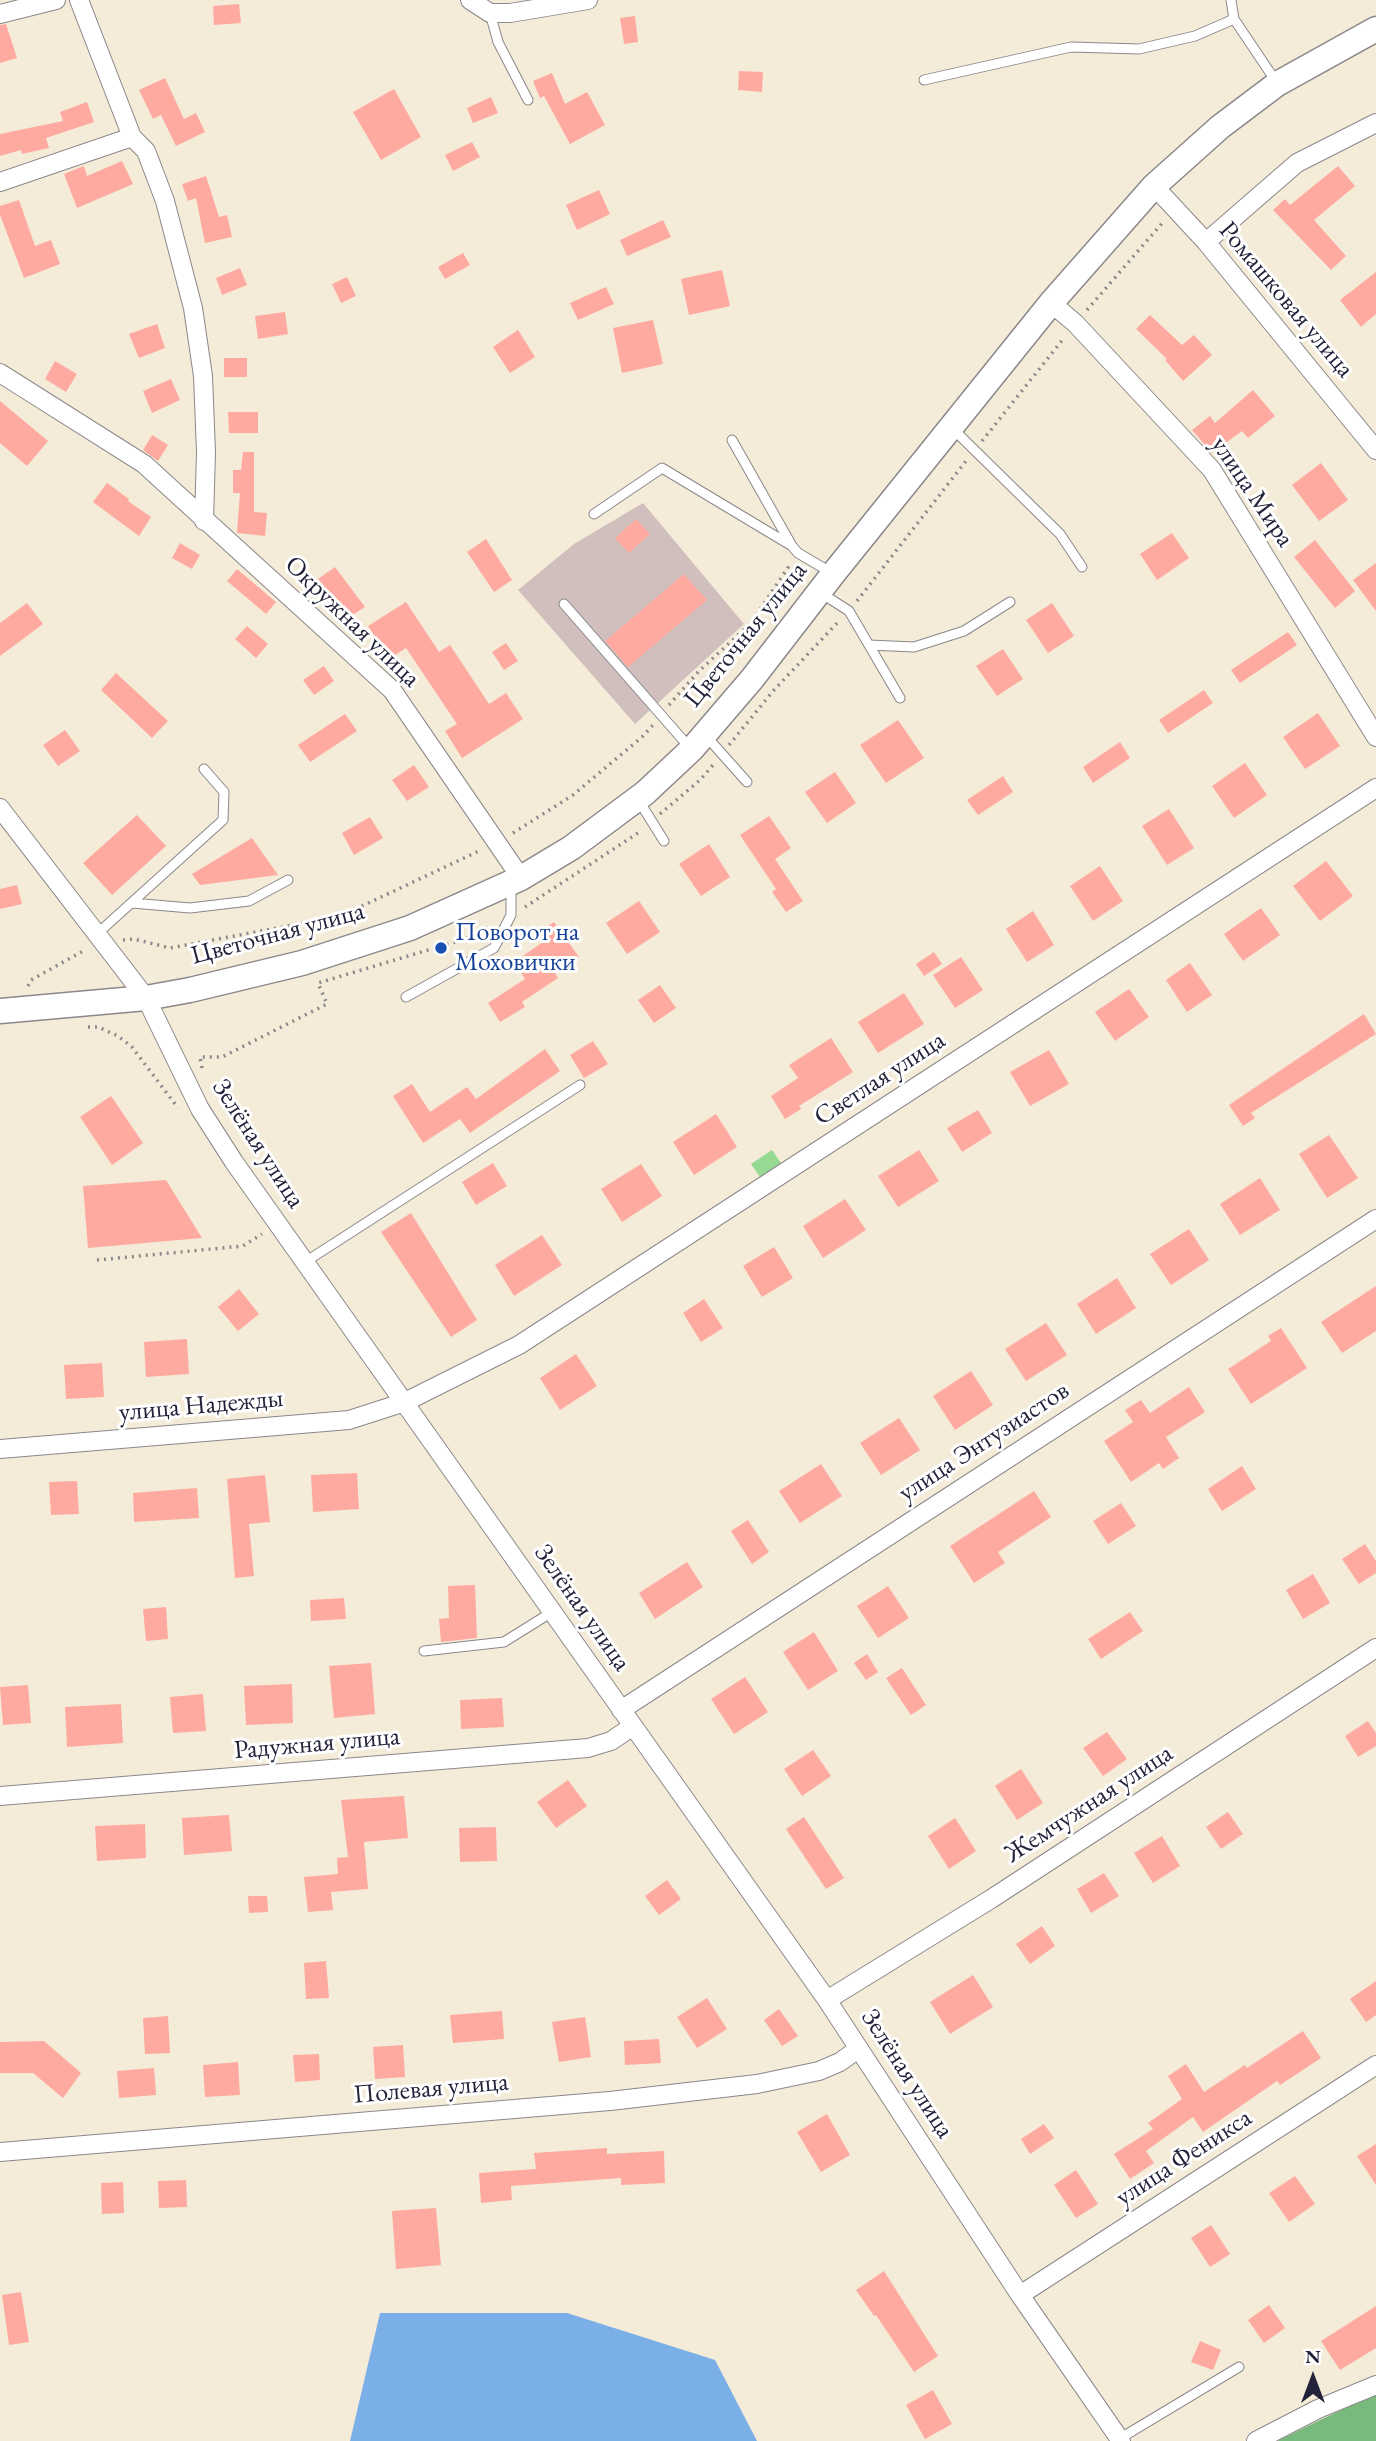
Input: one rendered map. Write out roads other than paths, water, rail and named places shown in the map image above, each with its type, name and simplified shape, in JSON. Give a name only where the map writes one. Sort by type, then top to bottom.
[{"type":"main road","name":"Цветочная улица","points":[[0,1012],[146,998],[302,963],[410,928],[516,880],[571,848],[637,798],[698,742],[752,679],[1051,303],[1153,186],[1220,127],[1277,84],[1376,29]]},
{"type":"street","points":[[0,14],[56,0]]},
{"type":"street","points":[[79,0],[132,137],[146,151],[165,201],[193,308],[203,376],[206,452],[204,521]]},
{"type":"street","points":[[470,0],[490,13],[510,13],[588,0]]},
{"type":"street","points":[[1206,243],[1297,163],[1376,123]]},
{"type":"street","points":[[0,182],[132,137]]},
{"type":"street","name":"Ромашковая улица","points":[[1153,186],[1206,243],[1376,450]]},
{"type":"street","name":"улица Мира","points":[[1051,303],[1075,323],[1212,470],[1376,737]]},
{"type":"street","name":"Окружная улица","points":[[0,373],[144,464],[392,690],[496,843],[516,880]]},
{"type":"street","name":"Светлая улица","points":[[405,1402],[519,1345],[1376,788]]},
{"type":"street","name":"Зелёная улица","points":[[0,808],[146,998],[200,1109],[278,1224],[827,2000],[1020,2295],[1120,2440]]},
{"type":"street","name":"улица Энтузиастов","points":[[621,1710],[1376,1219]]},
{"type":"street","name":"улица Надежды","points":[[0,1449],[349,1420],[405,1402]]},
{"type":"street","name":"Жемчужная улица","points":[[827,2000],[991,1899],[1376,1648]]},
{"type":"street","name":"Радужная улица","points":[[0,1796],[589,1748],[611,1741],[633,1726]]},
{"type":"street","name":"Полевая улица","points":[[0,2152],[610,2101],[757,2084],[819,2071],[840,2062],[858,2049]]},
{"type":"street","name":"улица Феникса","points":[[1020,2295],[1376,2065]]},
{"type":"street","points":[[1256,2441],[1318,2409],[1376,2385]]},
{"type":"lane","points":[[1231,0],[1234,19],[1277,84]]},
{"type":"lane","points":[[490,13],[498,42],[527,100]]},
{"type":"lane","points":[[924,80],[1071,47],[1139,49],[1195,36],[1234,19]]},
{"type":"lane","points":[[951,427],[1060,534],[1082,567]]},
{"type":"lane","points":[[732,440],[795,550],[849,611],[900,698]]},
{"type":"lane","points":[[594,514],[662,468],[795,550]]},
{"type":"lane","points":[[869,645],[914,647],[964,631],[1010,601]]},
{"type":"lane","points":[[564,604],[662,714],[747,782]]},
{"type":"lane","points":[[102,938],[132,903],[223,820],[223,792],[204,769]]},
{"type":"lane","points":[[637,798],[664,841]]},
{"type":"lane","points":[[132,903],[190,908],[249,901],[288,880]]},
{"type":"lane","points":[[406,997],[494,948],[511,915],[516,880]]},
{"type":"lane","points":[[305,1262],[580,1085]]},
{"type":"lane","points":[[424,1651],[503,1642],[552,1612]]},
{"type":"lane","points":[[1120,2440],[1239,2367]]},
{"type":"water","points":[[380,2313],[567,2313],[715,2360],[757,2441],[350,2441]]},
{"type":"place","name":"Поворот на Моховички","points":[[441,948]]}]
